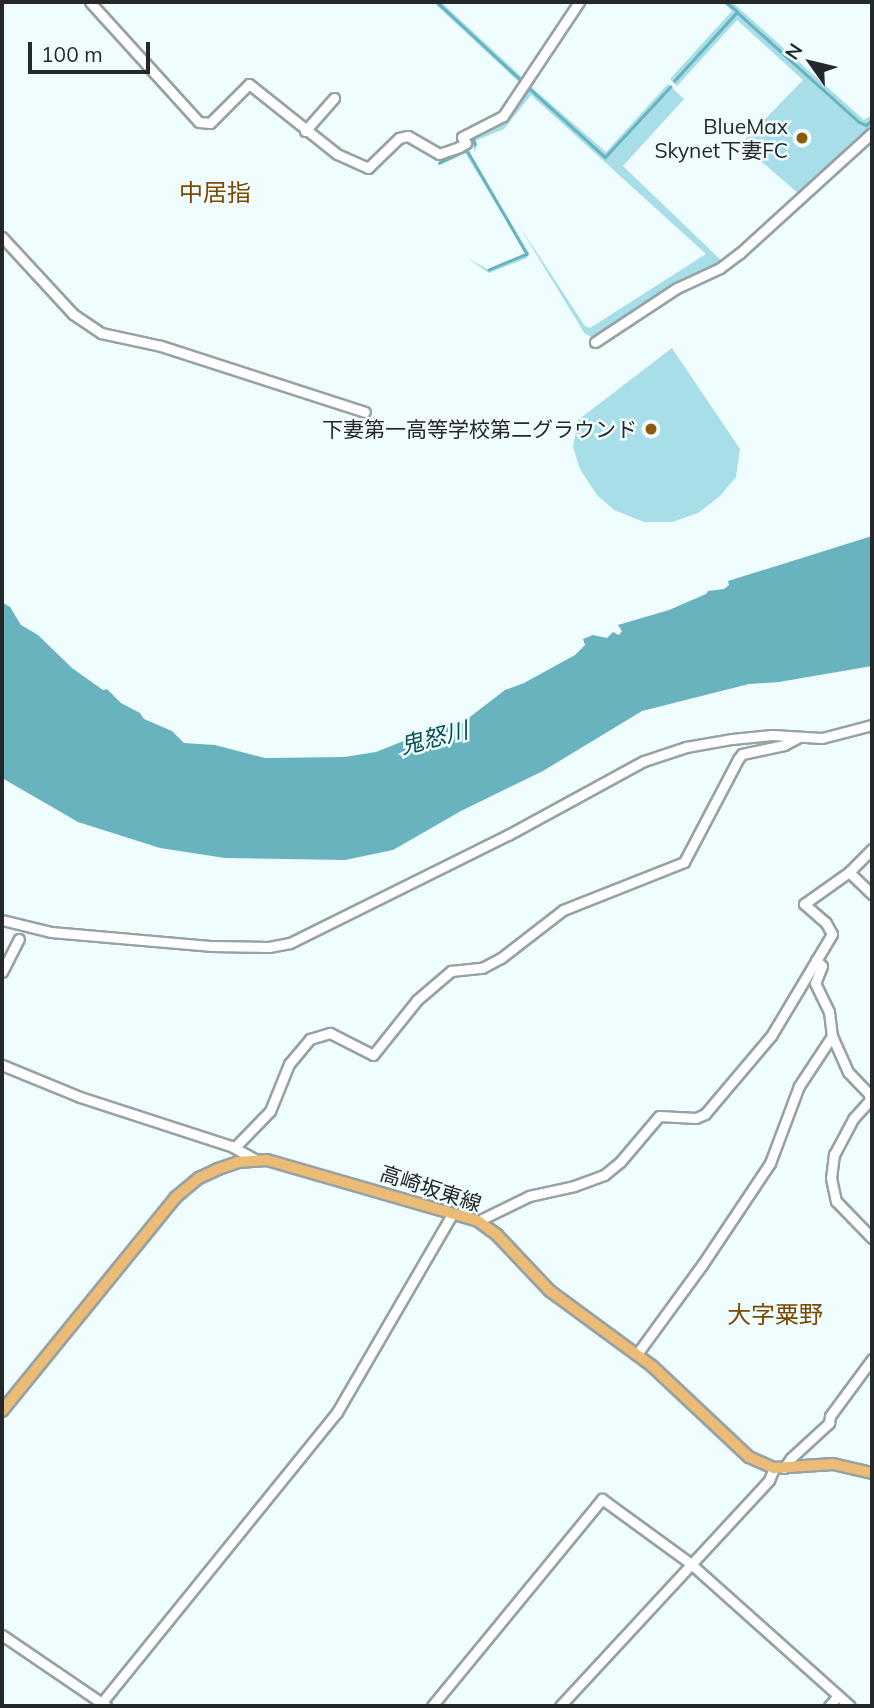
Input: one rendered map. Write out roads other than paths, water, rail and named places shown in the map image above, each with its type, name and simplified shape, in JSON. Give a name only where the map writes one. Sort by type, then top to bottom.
[{"type":"main road","name":"高崎坂東線","points":[[2,1411],[176,1197],[208,1173],[232,1164],[256,1160],[285,1163],[478,1221],[497,1236],[550,1291],[675,1385],[741,1451],[757,1461],[779,1468]]},
{"type":"main road","points":[[779,1468],[833,1464],[872,1473]]},
{"type":"street","points":[[90,2],[199,122],[210,123],[249,84],[305,131],[363,168],[372,167],[403,136],[439,154],[466,143],[462,136],[498,120],[511,107],[579,2]]},
{"type":"street","points":[[305,131],[334,97]]},
{"type":"street","points":[[595,342],[677,288],[720,268],[740,253],[872,133]]},
{"type":"street","points":[[2,237],[73,314],[101,333],[161,346],[365,412]]},
{"type":"street","points":[[2,920],[51,932],[212,946],[269,947],[290,943],[508,835],[644,761],[686,747],[732,739],[772,735],[822,738],[872,725]]},
{"type":"street","points":[[236,1147],[270,1111],[289,1064],[310,1039],[330,1033],[373,1055],[417,1000],[451,971],[482,968],[501,958],[563,910],[684,862],[742,754],[784,745],[798,737]]},
{"type":"street","points":[[478,1221],[529,1196],[574,1186],[604,1175],[620,1163],[659,1116],[696,1118],[705,1114],[771,1036],[832,934],[826,923],[804,904],[862,862],[872,849]]},
{"type":"street","points":[[849,872],[872,894]]},
{"type":"street","points":[[2,972],[19,939]]},
{"type":"street","points":[[816,960],[822,966],[815,983],[829,1012],[832,1036],[848,1072],[869,1094],[870,1100],[853,1119],[834,1154],[831,1178],[836,1201],[872,1238]]},
{"type":"street","points":[[636,1354],[702,1265],[770,1163],[799,1086],[832,1036]]},
{"type":"street","points":[[2,1065],[80,1097],[236,1147],[256,1160]]},
{"type":"street","points":[[2,1635],[102,1705],[337,1412],[453,1213]]},
{"type":"street","points":[[559,1706],[779,1468],[829,1423],[830,1416],[872,1359]]},
{"type":"street","points":[[432,1706],[602,1499],[691,1564],[850,1706]]},
{"type":"street","points":[[829,1706],[838,1696]]},
{"type":"water","name":"鬼怒川","points":[[872,536],[872,666],[779,682],[749,684],[642,711],[543,771],[461,811],[393,850],[345,860],[225,858],[160,848],[78,822],[2,778],[2,602],[10,607],[21,625],[38,635],[72,668],[103,690],[107,689],[121,703],[140,713],[144,719],[172,731],[184,743],[215,745],[265,758],[344,757],[376,752],[416,736],[434,735],[455,723],[462,723],[505,690],[524,683],[575,655],[585,645],[583,639],[593,635],[607,638],[613,632],[619,635],[622,631],[618,625],[669,610],[708,591],[724,589],[729,585],[728,581]]},
{"type":"waterway","points":[[437,2],[523,82]]},
{"type":"waterway","points":[[726,2],[737,11]]},
{"type":"waterway","points":[[674,81],[737,12],[859,122],[866,125],[872,120]]},
{"type":"waterway","points":[[475,145],[472,137],[505,121],[529,88],[605,157],[670,87]]},
{"type":"waterway","points":[[467,150],[527,254],[489,270]]},
{"type":"waterway","points":[[439,163],[465,151]]},
{"type":"place","name":"BlueMax Skynet下妻FC","points":[[802,138]]},
{"type":"place","name":"下妻第一高等学校第二グラウンド","points":[[651,429]]},
{"type":"district","name":"中居指","points":[[215,193]]},
{"type":"district","name":"大字粟野","points":[[775,1315]]}]
